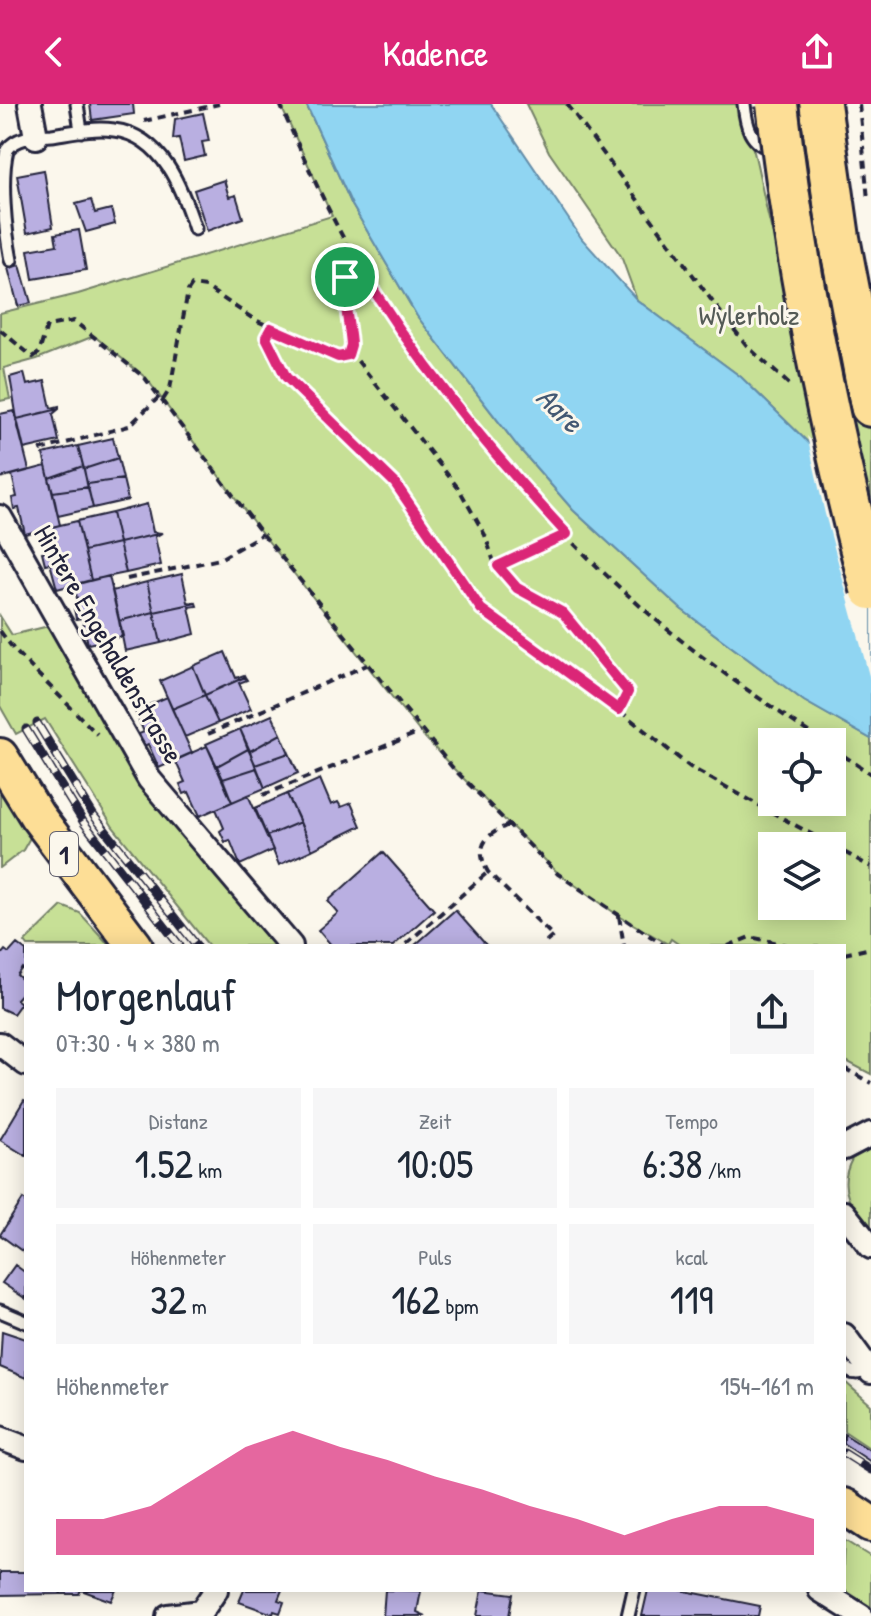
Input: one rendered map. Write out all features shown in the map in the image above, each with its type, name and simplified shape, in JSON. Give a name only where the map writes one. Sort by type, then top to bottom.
[{"type":"highway","points":[[777,104],[809,313],[835,441],[871,589]]},
{"type":"highway","points":[[820,104],[846,278],[871,406]]},
{"type":"main road","name":"1","points":[[0,756],[72,865],[133,944]]},
{"type":"main road","points":[[846,1507],[871,1524]]},
{"type":"street","points":[[30,104],[36,137]]},
{"type":"street","name":"Hintere Engehaldenstrasse","points":[[0,517],[149,779],[289,944]]},
{"type":"street","points":[[0,1044],[24,1062]]},
{"type":"street","points":[[846,1147],[871,1134]]},
{"type":"street","points":[[846,1216],[871,1247]]},
{"type":"street","points":[[846,1338],[870,1370]]},
{"type":"street","points":[[0,1438],[24,1447]]},
{"type":"street","points":[[168,1616],[202,1614],[215,1592]]},
{"type":"street","points":[[823,1592],[854,1614]]},
{"type":"lane","points":[[77,104],[81,131]]},
{"type":"lane","points":[[744,104],[749,132],[756,142],[784,150]]},
{"type":"lane","points":[[833,104],[844,205]]},
{"type":"lane","points":[[11,260],[1,208],[0,170],[7,151],[14,143],[36,137],[117,130],[146,144],[166,163],[182,189],[195,229]]},
{"type":"lane","points":[[0,1311],[24,1321]]},
{"type":"lane","points":[[846,1369],[850,1373],[870,1370]]},
{"type":"lane","points":[[628,1616],[634,1592]]},
{"type":"path","points":[[170,115],[219,104]]},
{"type":"path","points":[[280,104],[354,258],[408,345],[479,437],[567,534],[648,613],[804,728]]},
{"type":"path","points":[[567,104],[715,305],[769,369]]},
{"type":"path","points":[[859,104],[868,202]]},
{"type":"path","points":[[40,450],[129,426],[162,398],[170,389],[188,291],[192,285],[206,287],[271,328],[338,357],[348,355],[345,277],[346,265],[354,258]]},
{"type":"path","points":[[0,330],[33,357],[39,353],[47,326],[74,321],[145,378],[262,534],[420,732],[558,874],[662,944]]},
{"type":"path","points":[[271,328],[266,337],[286,377],[395,483],[481,609],[715,783],[871,867]]},
{"type":"path","points":[[349,350],[459,489],[498,566],[517,588],[563,613],[609,665],[628,692],[619,710]]},
{"type":"path","points":[[127,579],[220,559],[262,534]]},
{"type":"path","points":[[498,566],[567,534]]},
{"type":"path","points":[[0,631],[15,651],[89,727],[113,741],[124,736]]},
{"type":"path","points":[[208,734],[367,665]]},
{"type":"path","points":[[263,795],[420,732]]},
{"type":"path","points":[[846,757],[871,774]]},
{"type":"path","points":[[509,825],[491,831],[484,840],[481,860],[488,872],[553,936],[544,944]]},
{"type":"path","points":[[406,944],[488,872]]},
{"type":"path","points":[[619,916],[624,944]]},
{"type":"path","points":[[733,944],[750,937],[783,944]]},
{"type":"path","points":[[846,954],[871,948]]},
{"type":"path","points":[[846,1069],[871,1083]]},
{"type":"green space","points":[[280,104],[306,104],[352,205],[417,316],[519,448],[573,510],[681,609],[804,701],[871,739],[871,1074],[846,1061],[846,944],[678,944],[671,939],[668,944],[619,916],[558,873],[420,732],[257,527],[146,378],[94,336],[37,359],[4,368],[10,399],[0,401],[0,313],[78,294],[332,216]]},
{"type":"green space","name":"Wylerholz","points":[[526,104],[738,104],[753,149],[773,235],[792,280],[817,306],[871,338],[871,504],[741,377],[637,300],[621,256],[549,152]]},
{"type":"green space","points":[[0,616],[12,635],[61,623],[122,736],[288,944],[207,944],[113,827],[45,719],[16,734],[0,706]]},
{"type":"green space","points":[[0,756],[45,811],[23,850],[0,868]]},
{"type":"green space","points":[[62,906],[80,913],[108,944],[26,944],[25,942]]},
{"type":"green space","points":[[871,1148],[871,1231],[848,1198],[846,1180],[852,1159]]},
{"type":"green space","points":[[846,1383],[871,1405],[871,1449],[846,1432]]},
{"type":"green space","points":[[846,1541],[871,1557],[871,1608],[845,1592]]},
{"type":"water","name":"Aare","points":[[306,104],[491,104],[582,239],[637,300],[741,377],[871,504],[871,739],[804,701],[681,609],[573,510],[519,448],[417,316],[352,205]]},
{"type":"pier","points":[[807,436],[871,499],[871,683],[825,514]]},
{"type":"building","points":[[90,104],[133,104],[134,114],[92,120]]},
{"type":"building","points":[[203,113],[209,141],[202,142],[205,156],[184,161],[179,138],[173,139],[175,119]]},
{"type":"building","points":[[44,170],[53,227],[27,233],[17,175]]},
{"type":"building","points":[[224,180],[229,197],[236,195],[243,218],[207,231],[194,190]]},
{"type":"building","points":[[91,200],[95,213],[111,209],[115,224],[86,232],[76,204]]},
{"type":"building","points":[[79,230],[86,270],[33,279],[28,250],[57,245],[55,234]]},
{"type":"building","points":[[20,265],[31,303],[18,306],[8,268]]},
{"type":"building","points":[[24,373],[27,385],[45,381],[51,408],[59,406],[59,409],[17,419],[10,377]]},
{"type":"building","points":[[59,409],[53,414],[59,441],[24,449],[17,419]]},
{"type":"building","points":[[14,411],[29,470],[0,478],[0,414]]},
{"type":"building","points":[[113,438],[118,458],[84,469],[78,446]]},
{"type":"building","points":[[78,446],[83,466],[49,478],[43,454]]},
{"type":"building","points":[[118,458],[123,479],[87,484],[84,469]]},
{"type":"building","points":[[46,466],[60,525],[25,534],[19,508],[14,509],[12,498],[17,497],[12,475]]},
{"type":"building","points":[[83,466],[88,487],[53,492],[49,478]]},
{"type":"building","points":[[123,479],[128,500],[93,508],[87,484]]},
{"type":"building","points":[[88,487],[93,508],[58,516],[53,492]]},
{"type":"building","points":[[147,504],[153,532],[162,533],[119,543],[112,513]]},
{"type":"building","points":[[112,513],[119,543],[84,551],[77,521]]},
{"type":"building","points":[[77,521],[91,580],[57,589],[50,563],[45,564],[42,552],[48,551],[43,529]]},
{"type":"building","points":[[162,533],[155,537],[161,565],[126,573],[119,543]]},
{"type":"building","points":[[119,543],[126,573],[91,580],[84,551]]},
{"type":"building","points":[[182,574],[188,602],[196,603],[154,612],[147,582]]},
{"type":"building","points":[[109,576],[123,636],[88,644],[82,618],[76,619],[74,608],[79,607],[74,585]]},
{"type":"building","points":[[147,582],[154,612],[119,621],[112,591]]},
{"type":"building","points":[[196,603],[197,606],[189,607],[195,634],[161,643],[154,612]]},
{"type":"building","points":[[154,612],[161,643],[125,651],[119,621]]},
{"type":"building","points":[[225,652],[236,678],[245,677],[205,695],[193,666]]},
{"type":"building","points":[[193,666],[205,695],[172,709],[160,681]]},
{"type":"building","points":[[245,677],[247,680],[239,683],[251,709],[218,723],[205,695]]},
{"type":"building","points":[[205,695],[218,723],[185,737],[172,709]]},
{"type":"building","points":[[167,697],[192,753],[159,768],[148,744],[144,746],[141,740],[139,734],[144,732],[135,711]]},
{"type":"building","points":[[272,715],[281,734],[250,751],[240,729]]},
{"type":"building","points":[[240,729],[248,749],[217,766],[206,744]]},
{"type":"building","points":[[281,734],[289,753],[255,765],[250,751]]},
{"type":"building","points":[[207,746],[232,802],[200,816],[189,792],[184,794],[180,784],[185,782],[175,760]]},
{"type":"building","points":[[248,749],[257,768],[223,779],[217,766]]},
{"type":"building","points":[[289,753],[298,773],[265,788],[255,765]]},
{"type":"building","points":[[257,768],[265,788],[232,802],[223,779]]},
{"type":"building","points":[[320,779],[331,805],[338,802],[341,807],[351,803],[361,826],[312,850],[287,794]]},
{"type":"building","points":[[287,794],[300,822],[267,836],[255,808]]},
{"type":"building","points":[[248,795],[273,850],[240,865],[230,840],[225,842],[220,831],[224,828],[216,809]]},
{"type":"building","points":[[300,822],[312,850],[279,865],[267,836]]},
{"type":"building","points":[[383,852],[434,910],[395,944],[330,944],[318,930],[338,913],[328,901]]},
{"type":"building","points":[[455,910],[485,944],[416,944]]},
{"type":"building","points":[[17,944],[24,949],[24,970],[22,968],[17,975],[24,981],[24,990],[16,999],[21,1003],[13,1014],[0,1008],[0,956],[5,950],[9,953]]},
{"type":"building","points":[[24,1100],[24,1155],[0,1140]]},
{"type":"building","points":[[23,1199],[24,1253],[0,1235]]},
{"type":"building","points":[[15,1265],[24,1272],[24,1298],[2,1283]]},
{"type":"building","points":[[2,1331],[24,1338],[24,1377],[0,1367]]},
{"type":"building","points":[[846,1435],[871,1451],[871,1462],[846,1445]]},
{"type":"building","points":[[0,1572],[24,1572],[24,1592],[61,1592],[60,1594],[0,1595]]},
{"type":"building","points":[[86,1592],[115,1592],[111,1601]]},
{"type":"building","points":[[243,1592],[281,1592],[278,1600],[284,1602],[280,1613],[274,1611],[273,1614],[239,1602]]},
{"type":"building","points":[[385,1592],[421,1592],[417,1612],[426,1616],[383,1616]]},
{"type":"building","points":[[482,1592],[513,1594],[509,1616],[477,1616]]},
{"type":"building","points":[[648,1592],[690,1592],[760,1606],[758,1616],[642,1616]]},
{"type":"railway","points":[[37,723],[94,816],[195,944]]},
{"type":"railway","points":[[26,729],[84,823],[178,944]]},
{"type":"railway","points":[[846,1454],[871,1470]]},
{"type":"route","points":[[354,258],[408,345],[479,437],[567,534],[498,566],[517,588],[563,613],[609,665],[628,692],[619,710],[481,609],[395,483],[286,377],[266,337],[271,328],[319,351],[338,357],[348,355],[351,345],[345,277],[346,265],[354,258]]}]
